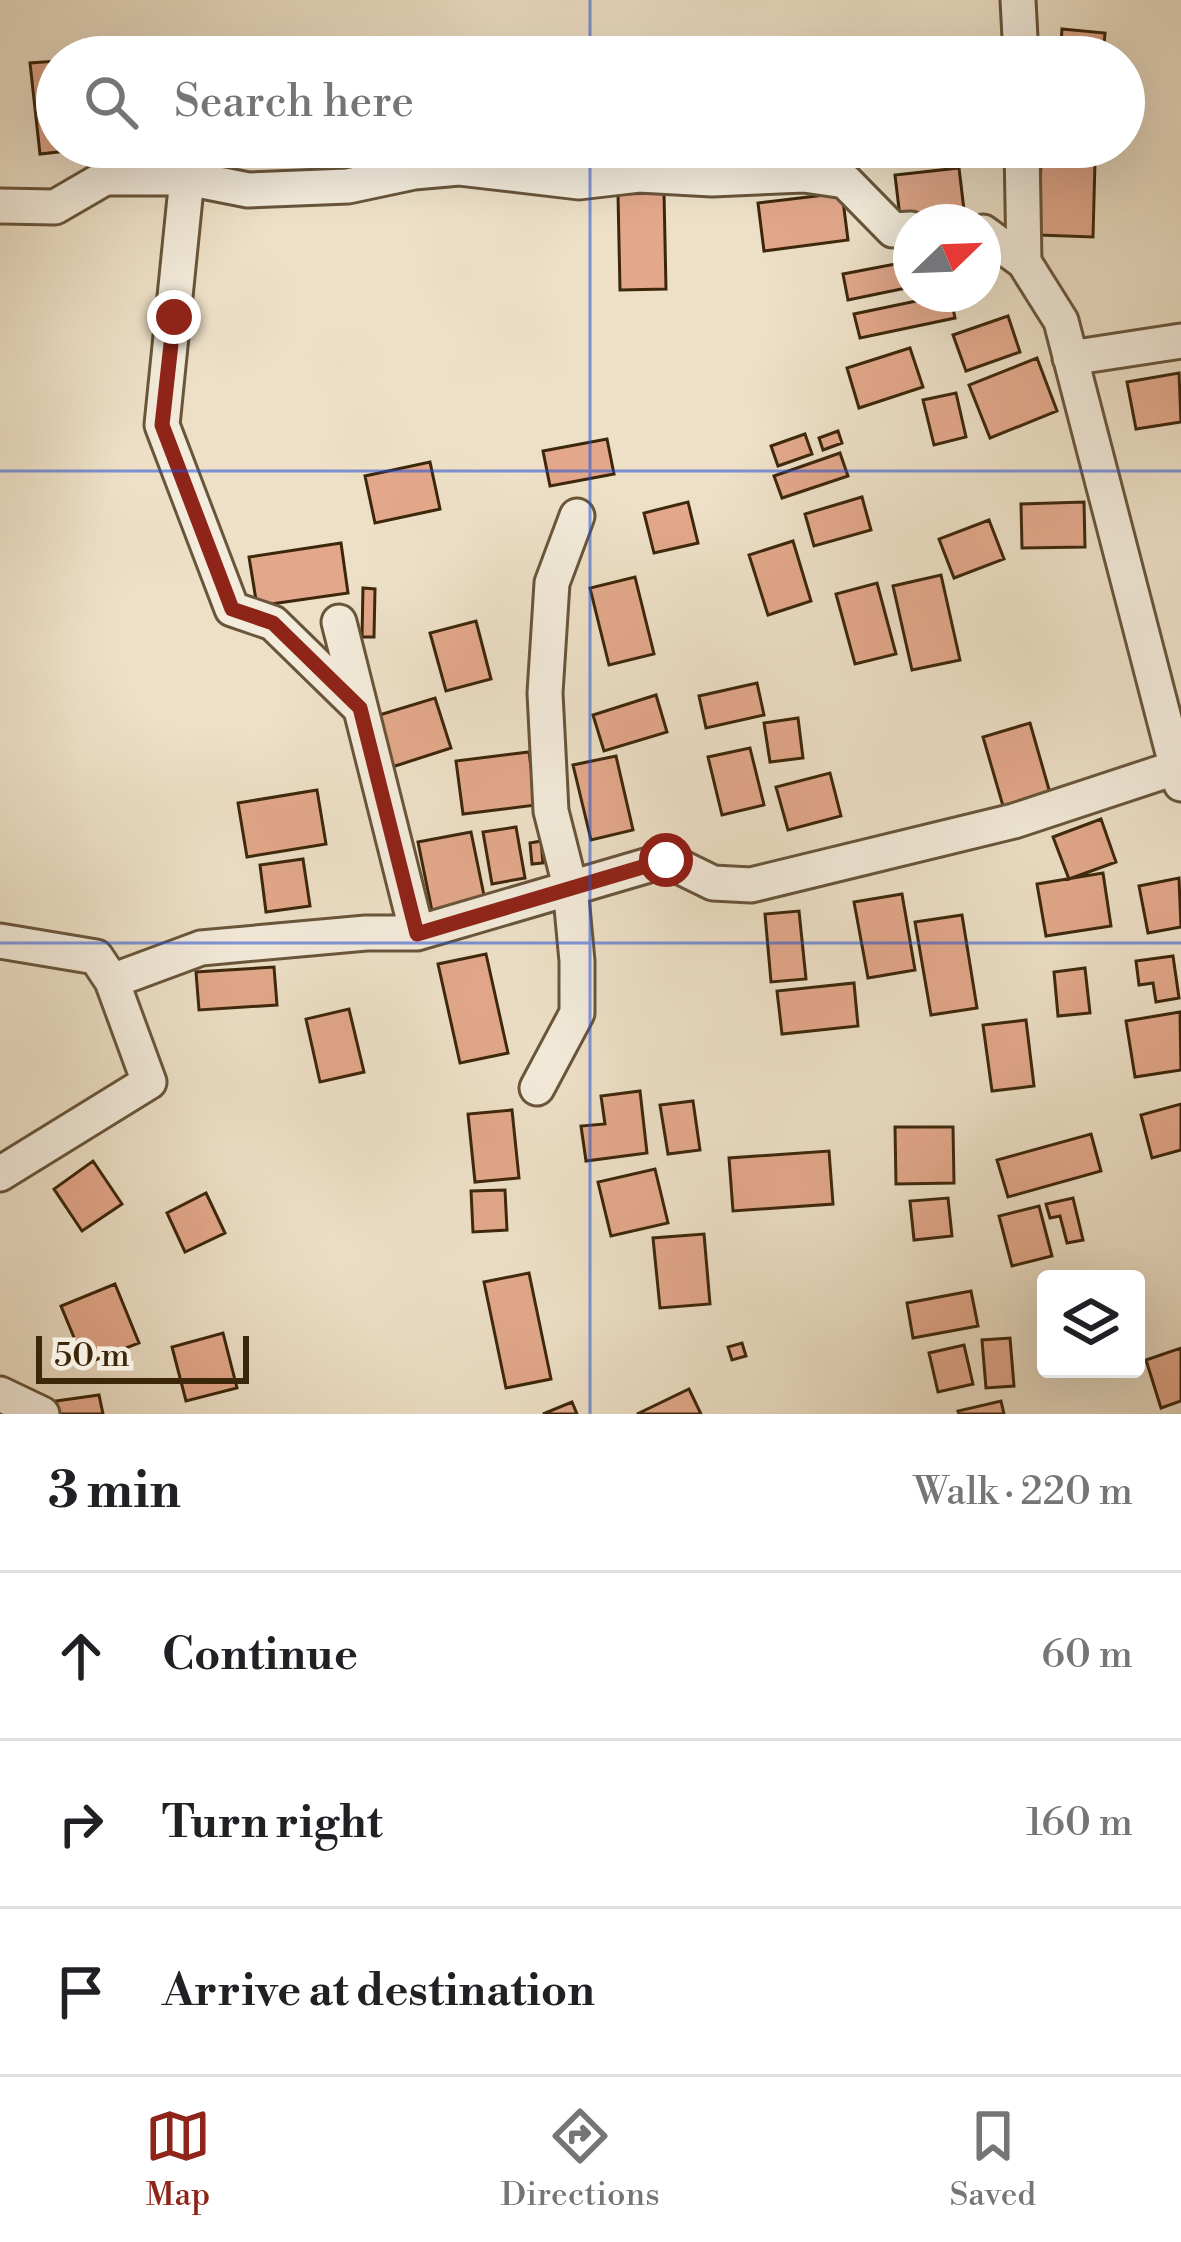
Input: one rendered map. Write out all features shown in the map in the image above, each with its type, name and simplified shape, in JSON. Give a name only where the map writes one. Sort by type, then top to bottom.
[{"type":"street","points":[[1018,0],[1020,36]]},
{"type":"street","points":[[0,206],[55,207],[105,178],[187,178],[248,190],[348,186],[458,168],[579,182],[639,175],[804,176],[845,181],[893,230]]},
{"type":"street","points":[[1022,168],[1024,262]]},
{"type":"street","points":[[187,178],[162,425],[232,609],[273,623],[360,708]]},
{"type":"street","points":[[112,982],[201,947],[365,933],[417,934],[666,860],[713,883],[751,885],[1014,821],[1179,772],[1061,321],[1024,262],[1001,245]]},
{"type":"street","points":[[1070,358],[1181,341]]},
{"type":"street","points":[[537,1088],[577,1013],[569,886],[551,811],[545,693],[553,583],[577,516]]},
{"type":"street","points":[[339,622],[417,934]]},
{"type":"street","points":[[0,941],[96,957],[112,982],[149,1082],[0,1174]]},
{"type":"street","points":[[0,1394],[42,1414]]},
{"type":"building","points":[[1062,29],[1105,33],[1105,36],[1062,36]]},
{"type":"building","points":[[30,63],[36,63],[36,118]]},
{"type":"building","points":[[959,168],[963,204],[898,204],[895,175]]},
{"type":"building","points":[[1041,168],[1095,168],[1093,237],[1039,235]]},
{"type":"building","points":[[664,193],[666,289],[620,290],[618,194]]},
{"type":"building","points":[[842,193],[848,240],[764,251],[758,203]]},
{"type":"building","points":[[893,264],[893,291],[848,300],[843,274]]},
{"type":"building","points":[[893,306],[893,312],[954,312],[955,318],[860,338],[854,314]]},
{"type":"building","points":[[1008,316],[1020,352],[966,371],[953,335]]},
{"type":"building","points":[[910,348],[923,387],[859,408],[847,368]]},
{"type":"building","points":[[1037,358],[1057,411],[990,438],[969,385]]},
{"type":"building","points":[[1179,373],[1181,422],[1136,429],[1127,382]]},
{"type":"building","points":[[956,393],[966,437],[934,445],[923,400]]},
{"type":"building","points":[[838,431],[842,443],[823,450],[819,438]]},
{"type":"building","points":[[805,434],[812,454],[778,466],[771,446]]},
{"type":"building","points":[[607,439],[614,474],[550,486],[543,451]]},
{"type":"building","points":[[840,453],[848,476],[782,498],[774,476]]},
{"type":"building","points":[[430,462],[440,509],[375,523],[365,476]]},
{"type":"building","points":[[862,497],[871,530],[814,546],[805,514]]},
{"type":"building","points":[[688,502],[698,543],[654,553],[644,513]]},
{"type":"building","points":[[1084,502],[1085,547],[1022,548],[1021,504]]},
{"type":"building","points":[[989,520],[1004,559],[954,578],[939,539]]},
{"type":"building","points":[[793,541],[811,601],[768,615],[749,555]]},
{"type":"building","points":[[341,543],[348,593],[257,606],[249,557]]},
{"type":"building","points":[[941,575],[960,660],[912,670],[893,586]]},
{"type":"building","points":[[635,577],[654,654],[609,665],[590,588]]},
{"type":"building","points":[[877,583],[896,654],[855,664],[836,594]]},
{"type":"building","points":[[363,588],[375,589],[374,637],[362,637]]},
{"type":"building","points":[[476,621],[491,679],[446,691],[430,633]]},
{"type":"building","points":[[757,683],[764,715],[706,728],[699,696]]},
{"type":"building","points":[[656,695],[667,732],[604,751],[593,715]]},
{"type":"building","points":[[435,698],[451,748],[392,767],[376,716]]},
{"type":"building","points":[[798,718],[803,758],[770,762],[764,723]]},
{"type":"building","points":[[1030,723],[1050,793],[1003,806],[983,737]]},
{"type":"building","points":[[750,748],[764,805],[722,815],[708,757]]},
{"type":"building","points":[[529,752],[536,805],[463,814],[456,761]]},
{"type":"building","points":[[616,756],[633,830],[591,840],[573,765]]},
{"type":"building","points":[[830,773],[841,816],[788,830],[776,787]]},
{"type":"building","points":[[317,790],[326,844],[247,857],[238,803]]},
{"type":"building","points":[[1101,819],[1116,862],[1069,879],[1053,837]]},
{"type":"building","points":[[516,827],[525,878],[492,884],[483,832]]},
{"type":"building","points":[[471,832],[486,905],[433,916],[418,842]]},
{"type":"building","points":[[541,841],[543,863],[532,864],[530,843]]},
{"type":"building","points":[[303,859],[310,906],[266,912],[260,865]]},
{"type":"building","points":[[1103,873],[1111,926],[1046,936],[1037,884]]},
{"type":"building","points":[[1179,878],[1181,927],[1148,933],[1139,886]]},
{"type":"building","points":[[902,894],[915,970],[868,978],[854,902]]},
{"type":"building","points":[[799,911],[806,979],[771,982],[765,914]]},
{"type":"building","points":[[962,915],[977,1008],[931,1015],[915,922]]},
{"type":"building","points":[[486,954],[508,1053],[460,1063],[438,964]]},
{"type":"building","points":[[1173,956],[1179,998],[1156,1002],[1153,983],[1139,985],[1136,961]]},
{"type":"building","points":[[274,967],[277,1005],[199,1010],[196,972]]},
{"type":"building","points":[[1085,968],[1090,1013],[1058,1016],[1054,972]]},
{"type":"building","points":[[854,983],[858,1026],[782,1034],[777,991]]},
{"type":"building","points":[[349,1009],[364,1072],[320,1082],[306,1019]]},
{"type":"building","points":[[1180,1012],[1181,1070],[1135,1077],[1126,1021]]},
{"type":"building","points":[[1026,1020],[1034,1086],[992,1091],[983,1025]]},
{"type":"building","points":[[640,1091],[647,1153],[586,1161],[581,1126],[605,1124],[601,1096]]},
{"type":"building","points":[[693,1101],[700,1150],[668,1154],[660,1105]]},
{"type":"building","points":[[1181,1104],[1181,1150],[1152,1158],[1141,1115]]},
{"type":"building","points":[[512,1110],[519,1178],[475,1182],[468,1114]]},
{"type":"building","points":[[895,1127],[953,1127],[954,1183],[896,1184]]},
{"type":"building","points":[[1091,1134],[1101,1171],[1008,1197],[997,1160]]},
{"type":"building","points":[[829,1151],[833,1204],[733,1211],[729,1158]]},
{"type":"building","points":[[93,1161],[122,1204],[82,1231],[54,1189]]},
{"type":"building","points":[[655,1169],[668,1223],[611,1236],[598,1182]]},
{"type":"building","points":[[505,1190],[507,1230],[473,1232],[471,1191]]},
{"type":"building","points":[[206,1193],[225,1233],[185,1252],[167,1213]]},
{"type":"building","points":[[948,1198],[952,1236],[914,1240],[910,1201]]},
{"type":"building","points":[[1073,1198],[1083,1240],[1067,1243],[1060,1216],[1050,1218],[1046,1204]]},
{"type":"building","points":[[1039,1206],[1052,1256],[1012,1266],[999,1216]]},
{"type":"building","points":[[704,1234],[710,1304],[660,1308],[653,1238]]},
{"type":"building","points":[[529,1273],[551,1379],[506,1388],[484,1282]]},
{"type":"building","points":[[115,1284],[139,1343],[85,1364],[61,1306]]},
{"type":"building","points":[[971,1291],[978,1326],[913,1338],[907,1303]]},
{"type":"building","points":[[223,1333],[237,1388],[186,1401],[172,1347]]},
{"type":"building","points":[[1010,1338],[1014,1386],[986,1388],[982,1340]]},
{"type":"building","points":[[742,1343],[746,1356],[732,1360],[728,1347]]},
{"type":"building","points":[[964,1345],[973,1384],[938,1392],[929,1353]]},
{"type":"building","points":[[1181,1348],[1181,1401],[1161,1408],[1146,1360]]},
{"type":"building","points":[[689,1389],[701,1414],[637,1414]]},
{"type":"building","points":[[99,1395],[103,1414],[60,1414],[56,1401]]},
{"type":"building","points":[[1001,1401],[1004,1414],[958,1411]]},
{"type":"building","points":[[572,1402],[577,1414],[543,1414]]},
{"type":"route","points":[[174,317],[162,425],[232,609],[273,623],[360,708],[417,934],[666,860]]}]
